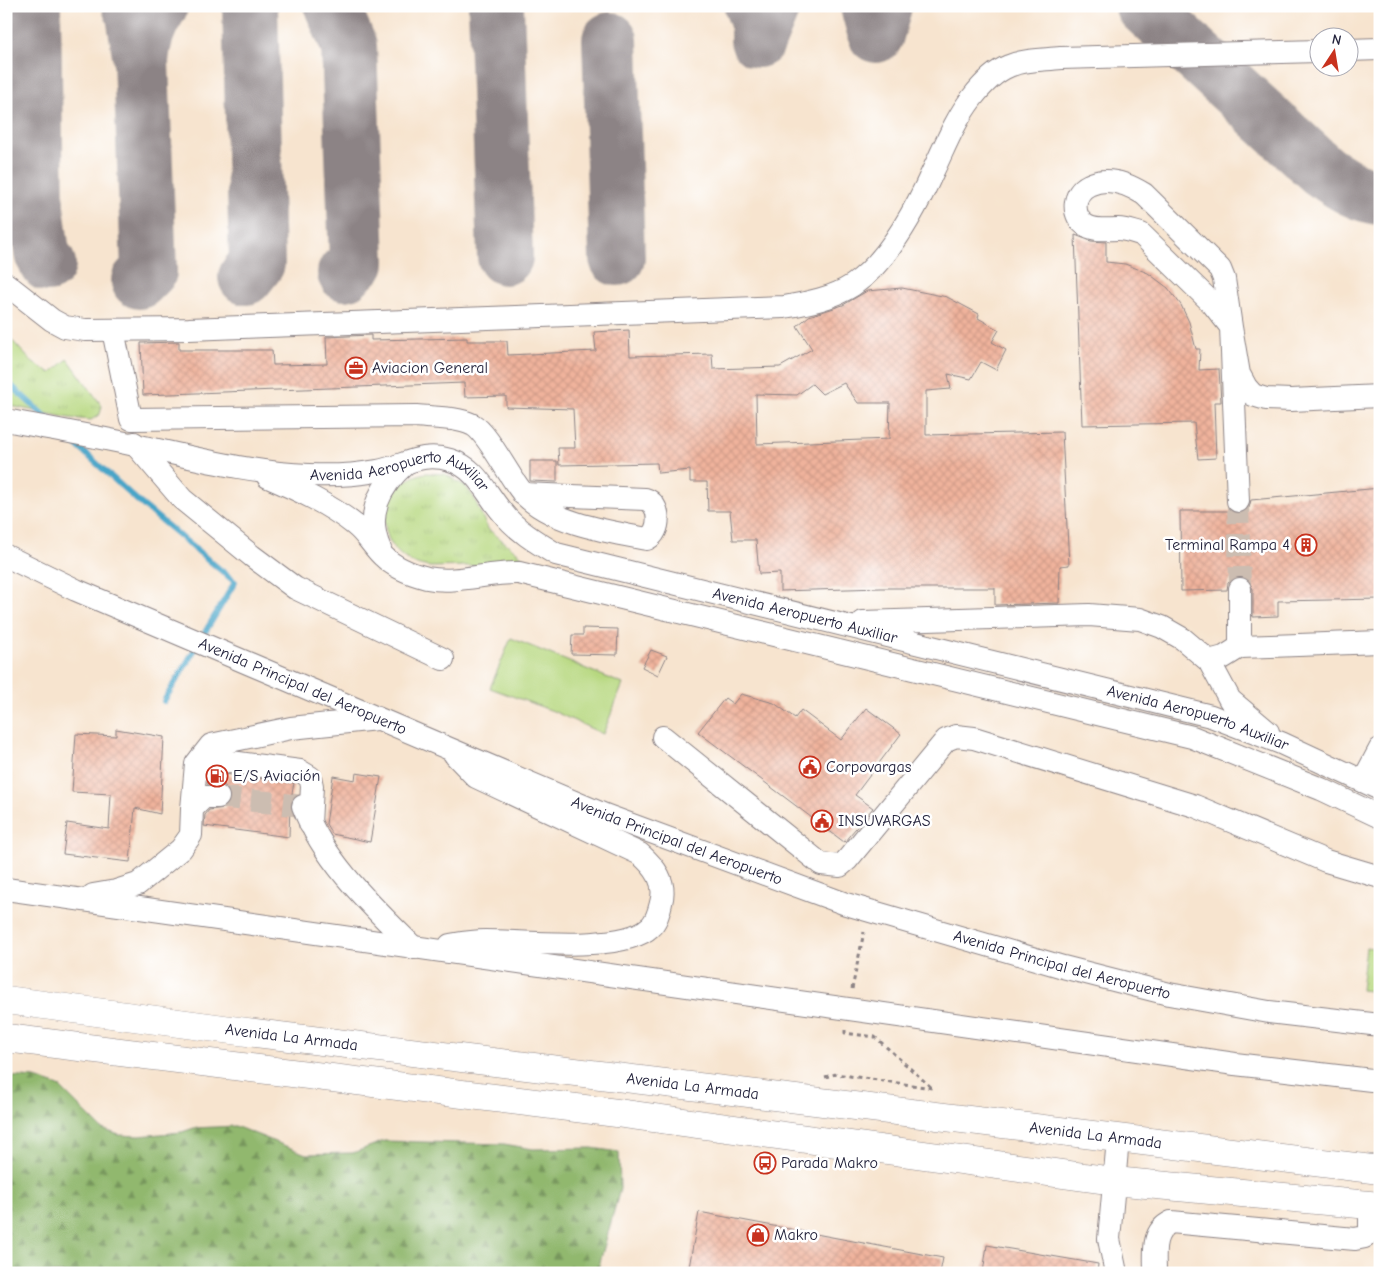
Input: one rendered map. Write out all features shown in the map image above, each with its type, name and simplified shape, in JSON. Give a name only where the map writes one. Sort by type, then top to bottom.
[{"type":"main road","name":"Avenida La Armada","points":[[6,1000],[249,1032],[1380,1170]]},
{"type":"main road","points":[[6,1038],[627,1114],[1114,1181],[1375,1206]]},
{"type":"lane","points":[[1358,50],[1380,49]]},
{"type":"lane","points":[[6,284],[35,308],[66,327],[85,330],[784,306],[812,302],[853,284],[884,254],[907,224],[955,123],[967,104],[982,86],[1009,66],[1024,62],[1086,56],[1308,51]]},
{"type":"lane","points":[[1238,501],[1231,327],[1212,303],[1141,234],[1127,230],[1104,230],[1086,226],[1077,216],[1075,208],[1082,190],[1090,184],[1119,182],[1129,185],[1144,194],[1220,269],[1224,279],[1239,374],[1253,395],[1266,400],[1380,396]]},
{"type":"lane","points":[[114,330],[135,445],[182,499],[295,588],[443,659]]},
{"type":"lane","points":[[131,419],[416,416],[448,419],[474,426],[500,459],[523,494],[553,513],[593,529],[647,539],[653,535],[657,524],[655,505],[651,500],[645,498],[523,494]]},
{"type":"lane","name":"Avenida Aeropuerto Auxiliar","points":[[6,420],[253,470],[309,475],[344,475],[389,469],[411,459],[440,458],[462,465],[477,475],[502,513],[522,532],[556,554],[1211,716],[1281,743],[1372,785]]},
{"type":"lane","points":[[384,557],[374,533],[374,514],[386,486],[411,459]]},
{"type":"lane","name":"Avenida Aeropuerto Auxiliar","points":[[253,470],[297,490],[357,526],[384,557],[408,572],[429,578],[450,580],[502,572],[518,573],[1192,737],[1321,789],[1380,817]]},
{"type":"lane","name":"Avenida Principal del Aeropuerto","points":[[6,556],[76,590],[240,658],[605,815],[846,904],[1063,967],[1169,994],[1269,1012],[1380,1025]]},
{"type":"lane","points":[[1240,589],[1240,647]]},
{"type":"lane","points":[[834,622],[1009,616],[1118,616],[1140,619],[1162,627],[1183,639],[1209,661],[1230,700],[1281,743]]},
{"type":"lane","points":[[1209,661],[1224,656],[1240,647],[1380,642]]},
{"type":"lane","points":[[75,898],[116,891],[138,884],[181,849],[191,835],[196,764],[211,745],[291,728],[378,718]]},
{"type":"lane","points":[[663,737],[821,864],[840,866],[847,860],[946,740],[956,736],[974,738],[1195,806],[1326,861],[1380,877]]},
{"type":"lane","points":[[414,948],[483,941],[568,943],[625,938],[650,927],[658,914],[662,899],[662,887],[658,873],[640,854],[476,777],[448,748]]},
{"type":"lane","points":[[1372,785],[1380,749]]},
{"type":"lane","points":[[200,758],[300,771],[310,777],[312,786],[306,815],[318,838],[371,905],[414,948]]},
{"type":"lane","points":[[192,809],[204,797],[218,796]]},
{"type":"lane","points":[[6,890],[75,898],[1235,1064],[1380,1081]]},
{"type":"lane","points":[[1116,1273],[1109,1239],[1118,1138]]},
{"type":"lane","points":[[1155,1273],[1156,1236],[1163,1226],[1172,1222],[1355,1240],[1365,1237],[1370,1231],[1375,1206]]},
{"type":"green space","points":[[6,334],[33,363],[51,373],[68,359],[102,406],[100,414],[91,420],[69,418],[6,405]]},
{"type":"green space","points":[[425,473],[445,474],[465,486],[473,496],[488,529],[532,564],[431,567],[412,562],[397,552],[388,538],[385,523],[387,507],[394,492],[407,481]]},
{"type":"green space","points":[[511,638],[623,684],[603,734],[553,711],[490,688]]},
{"type":"green space","points":[[1366,947],[1380,949],[1380,992],[1361,990]]},
{"type":"green space","points":[[6,1076],[35,1078],[59,1086],[102,1129],[119,1135],[139,1136],[182,1132],[194,1128],[235,1126],[306,1154],[353,1153],[384,1141],[504,1144],[533,1149],[592,1148],[619,1152],[620,1189],[597,1273],[6,1273]]},
{"type":"building","points":[[1075,235],[1091,241],[1106,242],[1106,262],[1125,264],[1148,273],[1168,288],[1181,305],[1189,322],[1196,349],[1200,349],[1199,370],[1219,369],[1221,402],[1214,402],[1216,458],[1198,459],[1194,423],[1082,425]]},
{"type":"building","points":[[902,288],[947,297],[979,314],[978,318],[999,330],[992,342],[1006,350],[996,370],[981,362],[971,379],[948,374],[951,389],[926,391],[926,435],[1062,432],[1069,565],[1060,566],[1059,603],[995,605],[995,588],[881,588],[780,591],[780,573],[759,574],[756,540],[733,540],[730,511],[708,511],[707,482],[690,482],[690,470],[658,473],[657,463],[559,465],[558,448],[575,448],[573,409],[506,407],[506,396],[465,397],[464,383],[143,395],[141,343],[179,342],[179,350],[272,350],[273,365],[327,364],[326,337],[371,335],[371,340],[467,338],[467,341],[507,341],[508,355],[596,351],[594,332],[629,330],[630,356],[712,354],[713,369],[780,367],[812,349],[797,326],[809,316],[843,305],[867,291]],"holes":[[[844,383],[858,403],[890,403],[889,439],[757,444],[756,394],[797,395],[812,384],[822,394]]]},
{"type":"building","points":[[530,461],[557,461],[557,482],[530,481]]},
{"type":"building","name":"Terminal Rampa 4","points":[[1380,488],[1380,599],[1278,601],[1278,616],[1253,617],[1253,589],[1246,577],[1233,578],[1228,583],[1227,590],[1181,591],[1180,511],[1230,511],[1239,514],[1249,508],[1251,500]]},
{"type":"building","points":[[583,628],[618,629],[617,655],[571,654],[572,635],[583,635]]},
{"type":"building","points":[[651,650],[667,656],[658,675],[642,667]]},
{"type":"building","name":"Corpovargas","points":[[741,694],[774,703],[795,718],[801,710],[841,740],[866,708],[901,734],[855,795],[873,808],[844,842],[698,732],[725,698],[733,704]]},
{"type":"building","points":[[116,729],[164,737],[160,814],[135,808],[130,862],[63,854],[67,823],[109,829],[111,794],[72,792],[76,734],[116,736]]},
{"type":"building","points":[[208,772],[294,783],[290,804],[289,837],[204,826],[205,815],[209,810],[225,808],[231,797],[230,791],[224,785],[207,784]]},
{"type":"building","points":[[356,773],[381,777],[370,842],[332,834],[326,824],[333,776],[355,780]]},
{"type":"building","name":"Makro","points":[[699,1212],[943,1258],[940,1273],[688,1273]]},
{"type":"building","points":[[987,1245],[1098,1264],[1097,1273],[983,1273]]},
{"type":"waterway","points":[[6,381],[50,421]]},
{"type":"waterway","points":[[70,439],[139,502],[235,582],[164,701]]},
{"type":"taxiway","points":[[33,6],[36,207],[42,253],[48,264]]},
{"type":"taxiway","points":[[130,6],[134,15],[141,61],[147,32],[160,6]]},
{"type":"taxiway","points":[[246,277],[257,263],[250,6]]},
{"type":"taxiway","points":[[332,6],[349,46],[357,262],[345,273]]},
{"type":"taxiway","points":[[496,6],[505,257]]},
{"type":"taxiway","points":[[752,6],[758,23],[758,40],[772,6]]},
{"type":"taxiway","points":[[868,6],[876,35],[884,6]]},
{"type":"taxiway","points":[[1143,6],[1322,170],[1357,191],[1380,197]]},
{"type":"taxiway","points":[[610,40],[617,258]]},
{"type":"taxiway","points":[[139,281],[149,271],[141,61]]},
{"type":"tunnel","points":[[1238,501],[1240,589]]},
{"type":"tunnel","points":[[218,797],[303,806]]},
{"type":"place","name":"Aviacion General","points":[[356,368]]},
{"type":"place","name":"Terminal Rampa 4","points":[[1306,545]]},
{"type":"place","name":"Corpovargas","points":[[810,767]]},
{"type":"place","name":"E/S Aviación","points":[[217,776]]},
{"type":"place","name":"INSUVARGAS","points":[[822,821]]},
{"type":"place","name":"Parada Makro","points":[[765,1163]]},
{"type":"place","name":"Makro","points":[[758,1235]]}]
